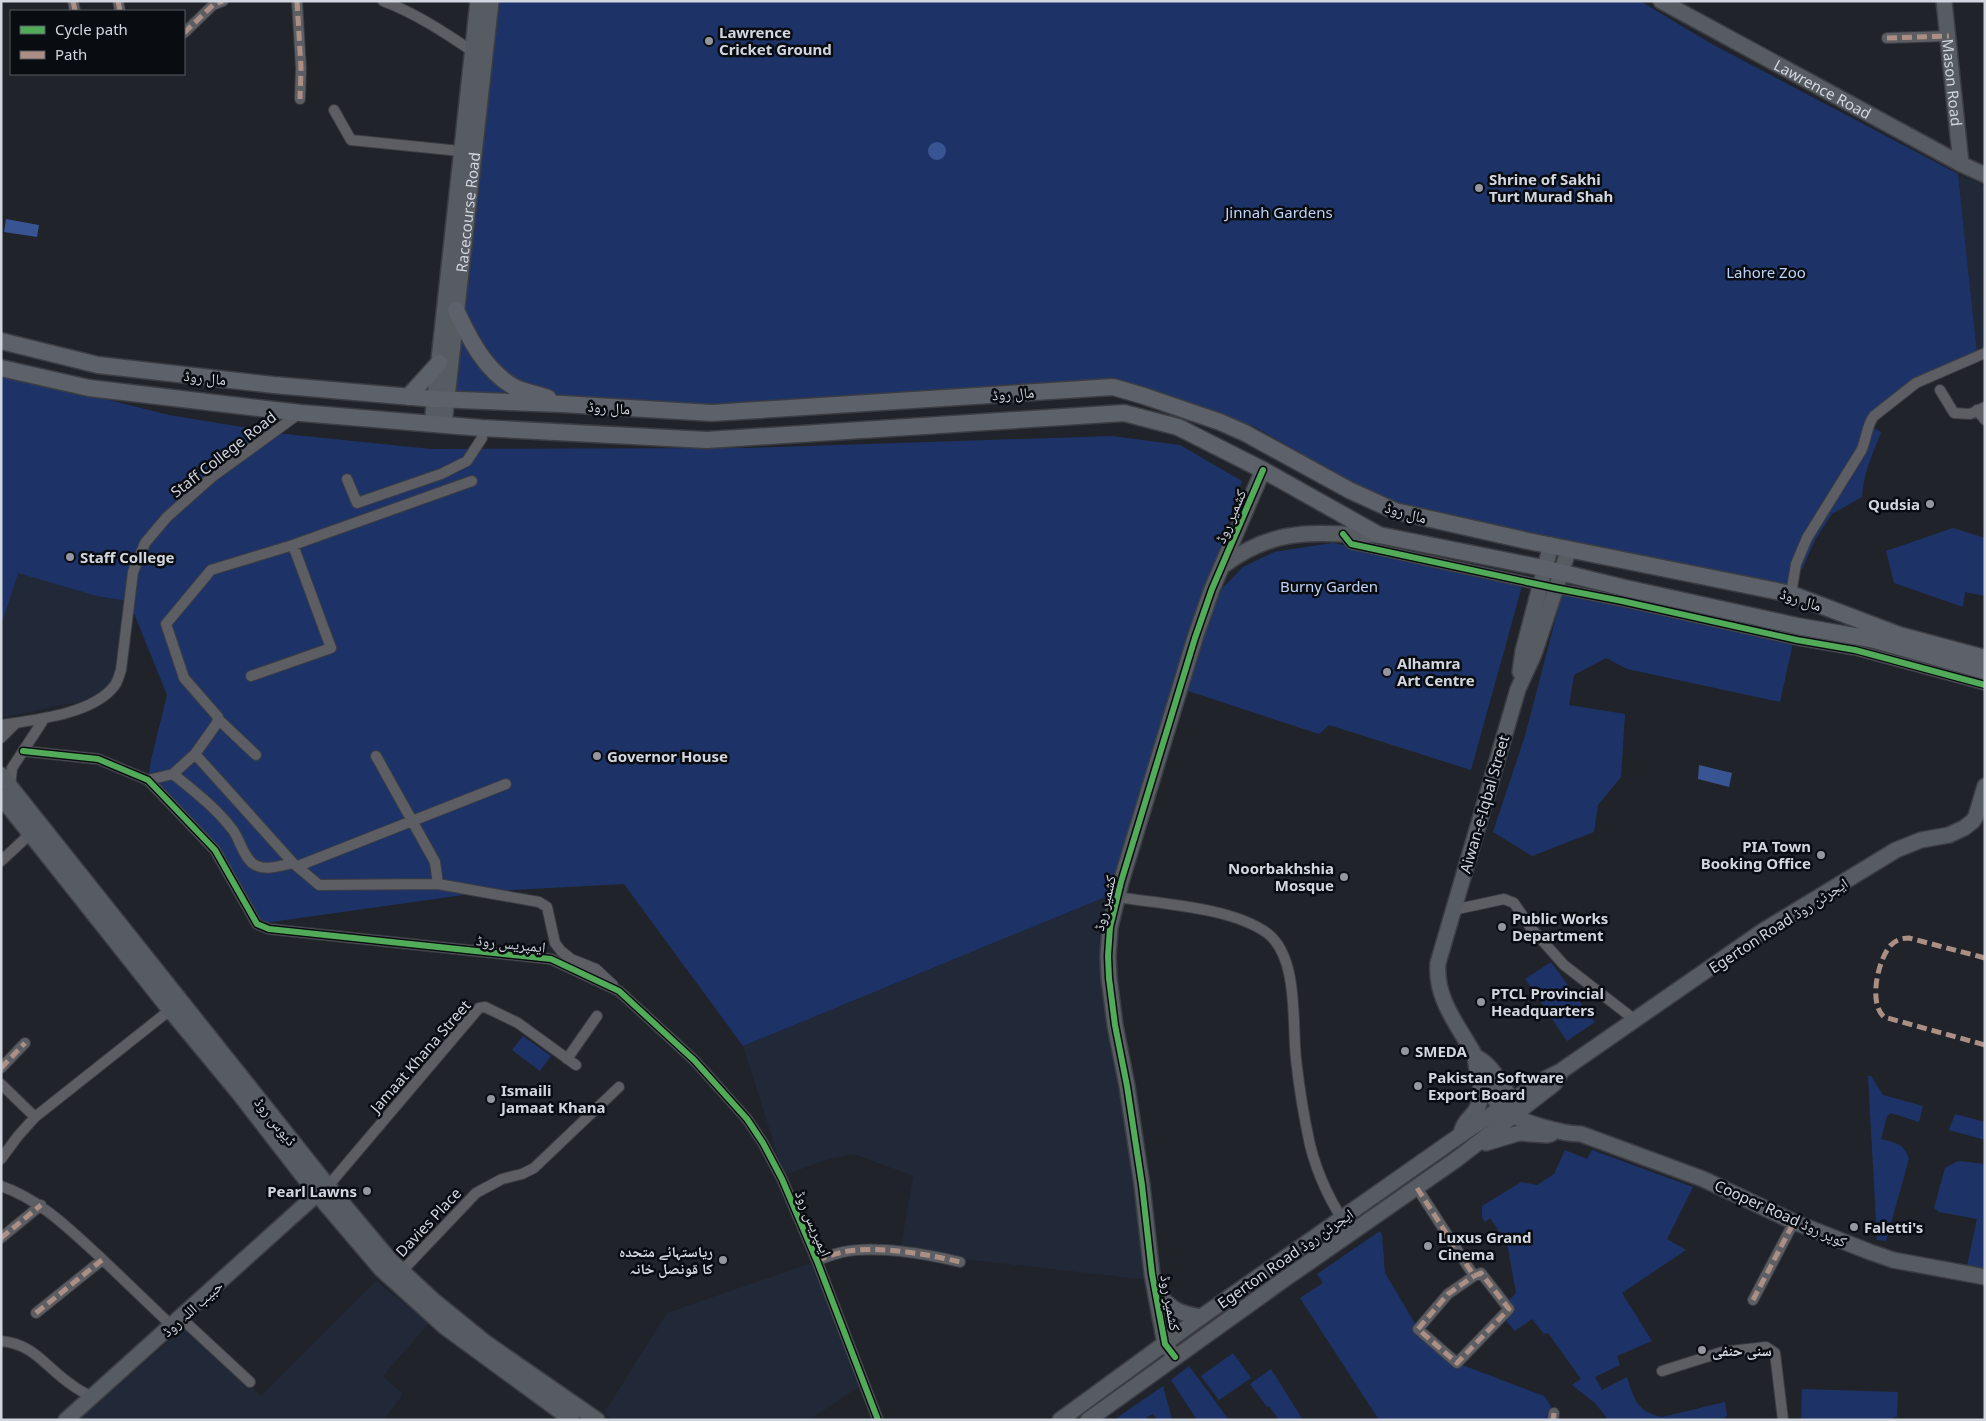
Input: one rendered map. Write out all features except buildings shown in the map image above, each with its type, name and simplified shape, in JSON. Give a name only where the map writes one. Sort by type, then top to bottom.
[{"type":"main road","name":"Racecourse Road","points":[[441,399],[438,363],[478,1]]},
{"type":"main road","name":"Racecourse Road","points":[[438,425],[456,310],[491,1]]},
{"type":"main road","name":"Lawrence Road","points":[[1661,1],[1961,164],[1985,175]]},
{"type":"main road","name":"Mason Road","points":[[1944,1],[1961,164]]},
{"type":"main road","points":[[456,310],[480,356],[500,376],[515,387],[562,404]]},
{"type":"main road","name":"مال روڈ","points":[[1,341],[98,365],[274,385],[408,397],[721,413],[1113,387],[1153,398],[1245,432],[1349,490],[1395,511],[1791,594],[1873,633],[1985,671]]},
{"type":"main road","points":[[408,397],[438,363]]},
{"type":"main road","name":"مال روڈ","points":[[1,368],[89,388],[301,413],[482,428],[707,440],[1124,413],[1178,427],[1264,470],[1380,535],[1558,581],[1797,626],[1873,633],[1921,642],[1985,658]]},
{"type":"main road","name":"کشمیر روڈ","points":[[1175,1357],[1166,1344],[1155,1291],[1127,1086],[1115,1025],[1109,978],[1110,926],[1195,638],[1212,589],[1264,470]]},
{"type":"main road","name":"کشمیر روڈ","points":[[1223,566],[1251,547],[1276,538],[1305,533],[1380,535]]},
{"type":"main road","points":[[1518,688],[1523,651],[1541,576],[1551,545]]},
{"type":"main road","name":"Aiwan-e-Iqbal Street","points":[[1512,1108],[1481,1077],[1476,1067],[1476,1057],[1440,993],[1438,963],[1518,688],[1534,654],[1569,549]]},
{"type":"main road","name":"ڈیوس روڈ","points":[[4,786],[29,835],[170,1010],[322,1190],[360,1226],[402,1272],[433,1300],[486,1344],[597,1420]]},
{"type":"main road","name":"ڈیوس روڈ","points":[[4,786],[393,1281],[445,1327],[572,1420]]},
{"type":"main road","name":"Egerton Road ایجرٹن روڈ","points":[[1060,1420],[1201,1317],[1459,1136],[1554,1084],[1561,1071],[1763,931],[1896,850],[1921,840],[1949,835],[1964,828],[1976,816],[1985,786]]},
{"type":"main road","name":"Aiwan-e-Iqbal Street","points":[[1476,1057],[1485,1061],[1512,1108]]},
{"type":"main road","points":[[1459,1136],[1465,1120],[1479,1106],[1481,1077]]},
{"type":"main road","name":"Egerton Road ایجرٹن روڈ","points":[[1088,1420],[1472,1148],[1512,1108]]},
{"type":"main road","name":"Cooper Road کوپر روڈ","points":[[1512,1108],[1559,1131],[1569,1134],[1581,1134],[1703,1179],[1794,1222],[1870,1252],[1893,1260],[1985,1278]]},
{"type":"main road","name":"Cooper Road کوپر روڈ","points":[[1512,1108],[1572,1126],[1581,1134]]},
{"type":"main road","points":[[1472,1148],[1512,1135],[1525,1133],[1547,1135],[1559,1131]]},
{"type":"main road","name":"حبیب اللہ روڈ","points":[[66,1420],[322,1190]]},
{"type":"main road","points":[[1155,1291],[1171,1309],[1183,1314],[1201,1317]]},
{"type":"street","points":[[185,32],[213,5],[224,1]]},
{"type":"street","points":[[297,1],[302,68],[300,100]]},
{"type":"street","points":[[384,1],[442,30],[472,51]]},
{"type":"street","points":[[1887,38],[1949,36]]},
{"type":"street","points":[[334,110],[351,140],[460,151]]},
{"type":"street","points":[[1791,594],[1796,564],[1807,538],[1861,451],[1866,441],[1870,422],[1874,416],[1916,383],[1985,352]]},
{"type":"street","points":[[1940,390],[1954,412],[1968,414],[1981,408],[1985,420]]},
{"type":"street","name":"Staff College Road","points":[[1,725],[44,719],[72,711],[98,700],[108,693],[117,683],[121,670],[133,572],[145,543],[167,516],[212,477],[301,413]]},
{"type":"street","points":[[347,480],[357,503],[442,474],[467,461],[482,438],[482,428]]},
{"type":"street","points":[[256,755],[218,720],[218,717],[184,678],[166,624],[211,570],[293,545],[472,481]]},
{"type":"street","points":[[1343,534],[1351,544],[1541,576]]},
{"type":"street","points":[[252,676],[331,648],[293,545]]},
{"type":"street","points":[[1558,581],[1622,600],[1797,640],[1855,650],[1985,685]]},
{"type":"street","points":[[4,786],[12,768],[44,719]]},
{"type":"street","points":[[148,780],[173,774],[195,754],[218,720]]},
{"type":"street","points":[[1,738],[16,723]]},
{"type":"street","name":"ایمپریس روڈ","points":[[23,751],[98,759],[148,780],[215,850],[257,924],[269,929],[551,959],[620,991],[694,1060],[752,1126],[782,1179],[817,1261],[878,1420]]},
{"type":"street","points":[[195,754],[295,864],[319,885],[438,884],[539,902],[547,906],[556,944],[560,951],[596,969],[620,991]]},
{"type":"street","points":[[376,756],[434,862],[438,884]]},
{"type":"street","points":[[173,774],[210,804],[234,830],[241,848],[252,863],[272,868],[295,864],[413,822],[506,784]]},
{"type":"street","points":[[1,861],[29,835]]},
{"type":"street","points":[[1117,897],[1214,912],[1254,926],[1268,934],[1274,941],[1284,956],[1292,990],[1296,1058],[1310,1146],[1332,1203],[1352,1234]]},
{"type":"street","points":[[1453,910],[1504,899],[1514,903],[1531,928],[1564,965],[1635,1020]]},
{"type":"street","name":"Jamaat Khana Street","points":[[322,1190],[479,1008],[485,1007],[518,1023],[571,1062],[597,1016]]},
{"type":"street","points":[[1,1159],[35,1117],[170,1010]]},
{"type":"street","points":[[1,1068],[25,1043]]},
{"type":"street","points":[[1,1084],[35,1117]]},
{"type":"street","name":"Davies Place","points":[[402,1272],[476,1193],[502,1179],[522,1174],[534,1168],[619,1087]]},
{"type":"street","points":[[1,1186],[16,1191],[41,1205],[102,1260],[250,1382]]},
{"type":"street","points":[[1417,1188],[1474,1276]]},
{"type":"street","points":[[1,1238],[41,1205]]},
{"type":"street","points":[[1753,1300],[1794,1222]]},
{"type":"street","points":[[817,1261],[841,1252],[865,1250],[918,1254],[960,1262]]},
{"type":"street","points":[[36,1313],[102,1260]]},
{"type":"street","points":[[1481,1273],[1509,1309],[1456,1363],[1418,1328],[1448,1294],[1474,1276],[1481,1273]]},
{"type":"street","points":[[1,1341],[20,1345],[34,1352],[71,1385],[92,1397]]},
{"type":"street","points":[[1662,1371],[1722,1352],[1766,1347],[1776,1353],[1783,1420]]},
{"type":"shaded area","points":[[933,142],[941,142],[946,147],[944,158],[933,160],[928,155],[928,147]]},
{"type":"shaded area","points":[[1958,174],[1985,186],[1985,351],[1977,354]]},
{"type":"shaded area","points":[[6,219],[39,225],[37,237],[4,232]]},
{"type":"shaded area","name":"Staff College","points":[[1,373],[145,543],[121,670],[98,700],[61,705],[1,718]]},
{"type":"shaded area","points":[[1699,765],[1732,773],[1729,787],[1698,779]]},
{"type":"shaded area","points":[[1110,895],[1149,1280],[900,1252],[913,1176],[854,1154],[829,1159],[784,1175],[743,1046]]},
{"type":"shaded area","points":[[817,1261],[863,1384],[809,1420],[613,1420],[604,1413],[667,1313]]},
{"type":"shaded area","points":[[376,1281],[429,1323],[383,1376],[403,1394],[384,1420],[79,1420],[187,1325],[261,1396]]},
{"type":"green space","name":"Jinnah Gardens","points":[[499,1],[1640,1],[1710,43],[1958,174],[1977,354],[1886,401],[1864,423],[1881,432],[1866,472],[1862,497],[1832,514],[1815,540],[1795,585],[1396,507],[1255,427],[1116,379],[719,409],[451,396]]},
{"type":"green space","name":"Governor House","points":[[1,373],[169,415],[285,434],[431,449],[745,448],[1112,436],[1180,445],[1242,481],[1174,687],[1110,895],[743,1046],[624,884],[492,891],[257,924],[215,850],[148,780],[167,695],[129,601],[97,596],[18,573],[1,626]]},
{"type":"green space","points":[[1953,528],[1985,538],[1985,596],[1965,592],[1963,607],[1894,583],[1886,551]]},
{"type":"green space","name":"Burny Garden","points":[[1332,543],[1362,548],[1522,586],[1471,770],[1329,725],[1319,734],[1188,691],[1201,642],[1218,593],[1243,567],[1274,552]]},
{"type":"green space","points":[[1562,594],[1793,643],[1780,702],[1627,669],[1606,658],[1574,675],[1569,705],[1625,714],[1621,777],[1598,805],[1594,832],[1532,856],[1493,832],[1525,736]]},
{"type":"green space","points":[[1551,962],[1595,1022],[1567,1041],[1525,979]]},
{"type":"green space","points":[[523,1036],[551,1056],[540,1071],[512,1050]]},
{"type":"green space","points":[[1868,1076],[1871,1076],[1883,1095],[1923,1106],[1919,1122],[1891,1113],[1887,1116],[1881,1139],[1902,1147],[1909,1159],[1886,1241],[1877,1240]]},
{"type":"green space","points":[[1955,1114],[1985,1122],[1985,1140],[1949,1130]]},
{"type":"green space","points":[[1565,1150],[1587,1159],[1592,1150],[1693,1187],[1667,1239],[1686,1250],[1622,1293],[1652,1341],[1617,1356],[1620,1365],[1595,1377],[1602,1390],[1627,1377],[1638,1403],[1647,1412],[1654,1415],[1662,1417],[1725,1402],[1727,1416],[1720,1420],[1606,1420],[1607,1418],[1595,1403],[1572,1385],[1581,1379],[1548,1333],[1544,1334],[1532,1319],[1515,1331],[1502,1316],[1505,1304],[1516,1293],[1507,1243],[1490,1218],[1485,1222],[1482,1217],[1482,1206],[1521,1182],[1537,1185],[1554,1174]]},
{"type":"green space","points":[[1958,1161],[1985,1164],[1985,1278],[1965,1275],[1977,1219],[1939,1212],[1934,1208],[1945,1168]]},
{"type":"green space","points":[[1380,1231],[1382,1235],[1385,1273],[1417,1327],[1457,1363],[1544,1396],[1551,1406],[1549,1420],[1379,1420],[1300,1298],[1323,1283],[1317,1274]]},
{"type":"green space","points":[[1233,1353],[1251,1378],[1219,1400],[1201,1376]]},
{"type":"green space","points":[[1189,1366],[1229,1420],[1197,1420],[1171,1380]]},
{"type":"green space","points":[[1271,1369],[1303,1420],[1279,1420],[1250,1384]]},
{"type":"green space","points":[[1163,1386],[1172,1420],[1157,1420],[1153,1414],[1146,1418],[1147,1420],[1114,1420]]},
{"type":"green space","points":[[1802,1389],[1898,1392],[1897,1417],[1893,1417],[1893,1420],[1801,1420]]},
{"type":"marked path","points":[[73,1],[75,10]]},
{"type":"marked path","points":[[118,1],[120,10]]},
{"type":"marked path","points":[[185,32],[213,5],[223,1]]},
{"type":"marked path","points":[[297,1],[301,68],[300,99]]},
{"type":"marked path","points":[[1887,38],[1949,36]]},
{"type":"marked path","points":[[1985,958],[1909,938],[1902,939],[1891,945],[1882,960],[1876,992],[1879,1010],[1884,1017],[1985,1045]]},
{"type":"marked path","points":[[1,1068],[25,1043]]},
{"type":"marked path","points":[[1417,1188],[1474,1276],[1481,1273],[1509,1309],[1457,1363],[1418,1329],[1448,1294],[1474,1276]]},
{"type":"marked path","points":[[1,1238],[41,1205]]},
{"type":"marked path","points":[[1753,1300],[1794,1222]]},
{"type":"marked path","points":[[817,1261],[843,1252],[871,1249],[917,1253],[960,1262]]},
{"type":"marked path","points":[[36,1313],[102,1260]]},
{"type":"marked path","points":[[1553,1420],[1554,1413]]},
{"type":"cycle path","points":[[1175,1357],[1165,1344],[1152,1274],[1142,1185],[1109,978],[1110,927],[1121,882],[1195,638],[1212,589],[1263,470]]},
{"type":"cycle path","points":[[1343,534],[1351,544],[1797,640],[1855,650],[1985,685]]},
{"type":"cycle path","points":[[23,751],[98,759],[148,780],[215,850],[257,924],[269,929],[551,959],[619,991],[694,1060],[747,1119],[763,1143],[782,1179],[817,1261],[878,1420]]},
{"type":"place","name":"Lawrence Cricket Ground","points":[[709,41]]},
{"type":"place","name":"Shrine of Sakhi Turt Murad Shah","points":[[1479,188]]},
{"type":"place","name":"Qudsia","points":[[1930,504]]},
{"type":"place","name":"Staff College","points":[[70,557]]},
{"type":"place","name":"Alhamra Art Centre","points":[[1387,672]]},
{"type":"place","name":"Governor House","points":[[597,756]]},
{"type":"place","name":"PIA Town Booking Office","points":[[1821,855]]},
{"type":"place","name":"Noorbakhshia Mosque","points":[[1344,877]]},
{"type":"place","name":"Public Works Department","points":[[1502,927]]},
{"type":"place","name":"PTCL Provincial Headquarters","points":[[1481,1002]]},
{"type":"place","name":"SMEDA","points":[[1405,1051]]},
{"type":"place","name":"Pakistan Software Export Board","points":[[1418,1086]]},
{"type":"place","name":"Ismaili Jamaat Khana","points":[[491,1099]]},
{"type":"place","name":"Pearl Lawns","points":[[367,1191]]},
{"type":"place","name":"Faletti's","points":[[1854,1227]]},
{"type":"place","name":"Luxus Grand Cinema","points":[[1428,1246]]},
{"type":"place","name":"ریاستہائے متحدہ کا قونصل خانہ","points":[[723,1260]]},
{"type":"place","name":"سنی حنفی","points":[[1702,1350]]},
{"type":"park label","name":"Lahore Zoo","points":[[1766,272]]}]
